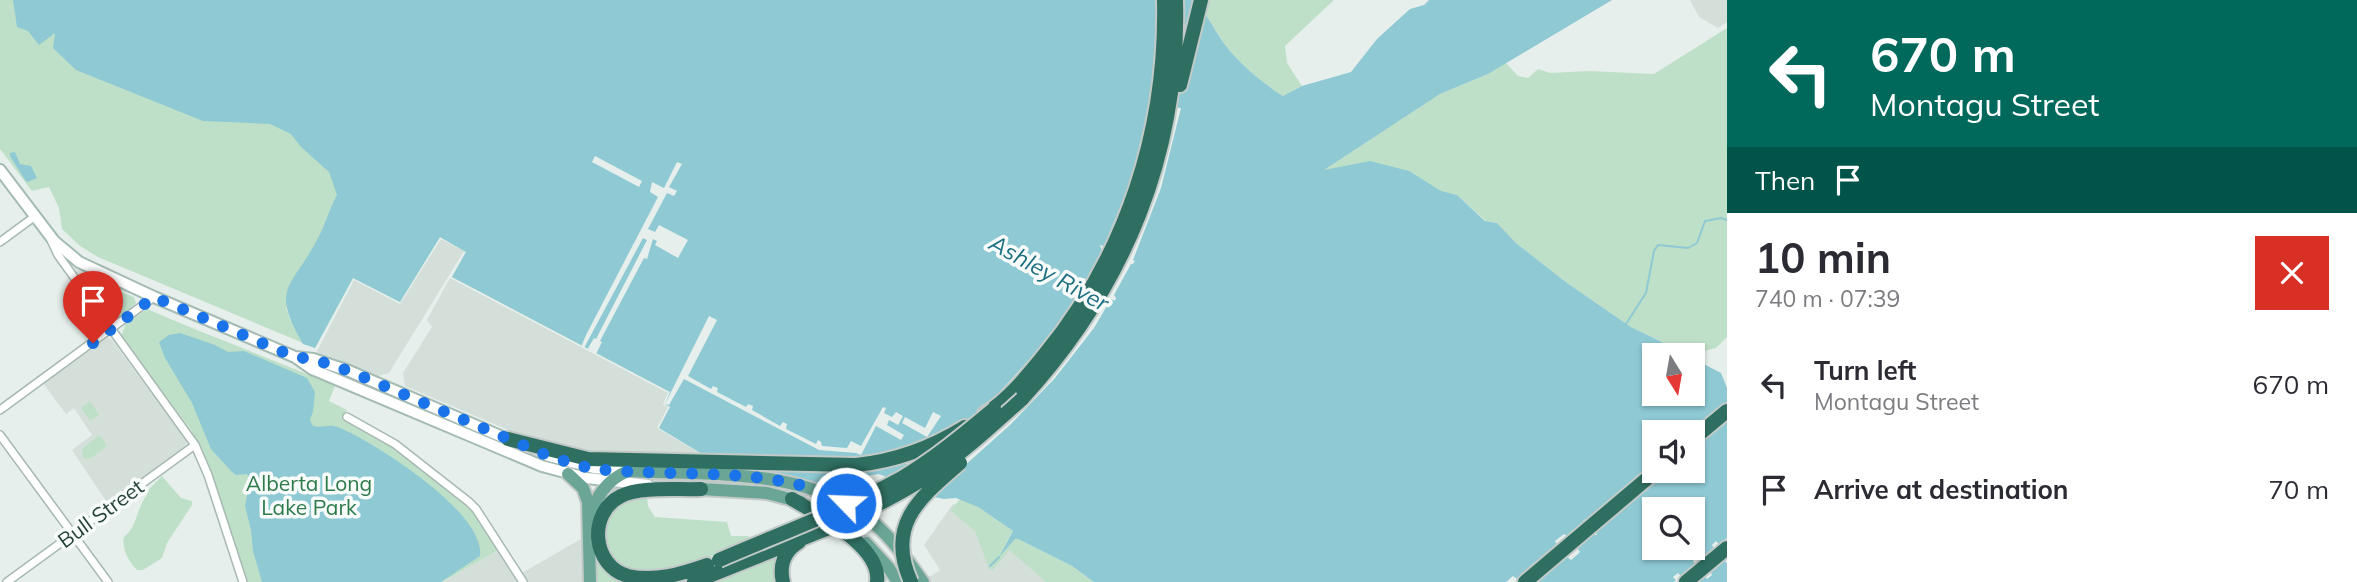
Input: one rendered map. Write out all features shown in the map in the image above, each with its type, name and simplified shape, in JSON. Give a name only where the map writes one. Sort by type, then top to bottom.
[{"type":"highway","points":[[674,582],[829,513],[900,478],[944,449],[994,409],[1034,368],[1057,340],[1086,296],[1122,226],[1141,176],[1158,100],[1164,48],[1164,0]]},
{"type":"highway","points":[[1162,146],[1176,55],[1176,0]]},
{"type":"highway","points":[[918,581],[902,550],[903,536],[914,507],[922,496],[985,441],[1074,337],[1102,293],[1137,223],[1178,93],[1201,0]]},
{"type":"highway","points":[[783,582],[781,566],[789,549],[932,474],[1022,399]]},
{"type":"highway","points":[[826,529],[716,565],[668,577],[642,579],[621,573],[607,563],[602,555],[598,529],[604,510],[609,504],[665,478],[875,463],[919,451],[994,409]]},
{"type":"highway","points":[[1705,429],[1727,411]]},
{"type":"highway","points":[[508,439],[701,489]]},
{"type":"highway","points":[[1525,582],[1642,483]]},
{"type":"highway","points":[[792,499],[844,530],[869,555],[877,571],[877,582]]},
{"type":"highway","points":[[1686,582],[1727,548]]},
{"type":"highway","points":[[694,582],[716,565]]},
{"type":"main road","points":[[0,170],[34,217],[79,262],[295,357],[324,374],[511,454],[568,474],[609,482],[665,478],[770,479],[806,486],[833,496],[874,522],[897,545],[918,581]]},
{"type":"main road","points":[[295,357],[313,359],[349,371],[569,463],[665,478]]},
{"type":"main road","points":[[589,519],[593,505],[609,482],[628,471]]},
{"type":"main road","points":[[568,474],[583,488],[588,502],[590,582]]},
{"type":"main road","points":[[701,489],[759,492],[792,499],[817,509],[860,537],[898,582]]},
{"type":"street","points":[[0,242],[34,217]]},
{"type":"street","points":[[48,233],[58,256],[195,445],[208,475],[243,582]]},
{"type":"street","points":[[0,410],[154,297]]},
{"type":"street","points":[[347,417],[395,444],[469,502],[523,582]]},
{"type":"street","points":[[0,435],[108,582]]},
{"type":"street","name":"Bull Street","points":[[7,582],[195,445]]},
{"type":"shaded area","points":[[1690,0],[1727,0],[1727,22],[1718,28],[1699,17]]},
{"type":"shaded area","points":[[441,239],[464,251],[389,373],[378,376],[315,355],[354,280],[400,304]]},
{"type":"shaded area","points":[[450,278],[668,393],[663,404],[668,407],[657,428],[698,452],[698,458],[602,457],[534,441],[405,386],[403,373],[432,327],[427,320]]},
{"type":"shaded area","points":[[108,338],[187,442],[183,450],[108,504],[72,450],[92,435],[74,408],[66,414],[43,383]]},
{"type":"shaded area","points":[[953,504],[997,535],[1053,582],[929,582],[925,576],[931,576],[940,570],[924,545]]},
{"type":"shaded area","points":[[586,536],[586,582],[528,582],[522,573]]},
{"type":"shaded area","points":[[499,550],[519,582],[442,582]]},
{"type":"green space","points":[[0,0],[29,0],[396,158],[286,308],[291,322],[392,184],[670,392],[452,277],[466,252],[440,237],[400,302],[353,278],[315,348],[98,257],[80,246],[62,229],[59,208],[49,187],[32,191],[0,149]]},
{"type":"green space","points":[[1193,0],[1334,0],[1285,46],[1287,63],[1302,86],[1283,96],[1257,77],[1232,53]]},
{"type":"green space","points":[[1727,28],[1727,337],[1716,348],[1705,351],[1705,343],[1664,343],[1631,327],[1567,283],[1516,243],[1497,223],[1486,221],[1457,195],[1322,171],[1440,94],[1488,74],[1505,62],[1518,76],[1528,78],[1538,69],[1550,73],[1589,71],[1654,74]]},
{"type":"green space","points":[[91,280],[134,297],[136,303],[126,314],[109,319],[95,299],[89,283]]},
{"type":"green space","name":"Alberta Long Lake Park","points":[[147,309],[335,386],[329,401],[347,410],[344,418],[396,448],[470,508],[499,550],[442,582],[247,582],[205,457],[191,430],[121,337],[126,323]]},
{"type":"green space","points":[[90,401],[99,415],[90,421],[81,408]]},
{"type":"green space","points":[[99,435],[106,447],[91,458],[84,459],[83,448]]},
{"type":"green space","points":[[162,476],[181,498],[192,501],[192,505],[167,543],[162,558],[143,570],[137,570],[126,555],[124,537],[132,528],[147,491]]},
{"type":"green space","points":[[647,496],[648,506],[655,517],[727,522],[731,536],[752,538],[697,563],[646,575],[618,566],[607,547],[605,526],[621,500]]},
{"type":"green space","points":[[960,499],[978,507],[1013,531],[1000,554],[1018,539],[1072,566],[1094,582],[1046,582],[1009,550],[993,570],[989,569],[975,531],[950,510]]},
{"type":"green space","points":[[780,552],[778,582],[710,582]]},
{"type":"green space","points":[[597,553],[635,582],[596,582],[594,555]]},
{"type":"water","name":"Ashley River","points":[[13,0],[1193,0],[1232,53],[1257,77],[1283,96],[1302,86],[1351,72],[1377,39],[1410,9],[1424,5],[1429,0],[1612,0],[1488,74],[1440,94],[1324,170],[1370,161],[1409,171],[1441,191],[1457,195],[1485,221],[1497,223],[1516,243],[1567,283],[1631,327],[1664,343],[1642,343],[1642,406],[1705,406],[1705,365],[1721,373],[1727,388],[1727,582],[1094,582],[1072,566],[1018,539],[999,557],[1013,531],[978,507],[956,498],[934,497],[879,474],[818,483],[702,454],[659,428],[670,407],[665,404],[670,392],[452,277],[466,252],[440,237],[400,302],[353,278],[315,348],[303,344],[293,325],[286,299],[292,279],[317,240],[337,195],[329,172],[301,147],[291,134],[270,124],[203,121],[76,70],[53,48],[55,33],[39,45],[28,31],[17,27]]},
{"type":"water","points":[[15,152],[20,164],[31,166],[37,178],[27,182],[25,180],[10,156],[10,153]]},
{"type":"water","name":"Alberta Long Lake Park","points":[[180,333],[228,352],[244,351],[307,378],[315,392],[310,419],[312,425],[335,427],[353,434],[431,486],[467,522],[477,539],[480,556],[441,582],[262,582],[245,506],[250,480],[247,474],[236,475],[232,472],[211,449],[192,403],[165,358],[159,342],[169,335]]},
{"type":"pier","points":[[1150,103],[1181,108],[1161,188],[1133,260],[1135,261],[1114,295],[1115,301],[1111,299],[1094,328],[1055,378],[1010,425],[935,492],[922,489],[918,492],[904,467],[907,465],[905,461],[962,425],[996,396],[1045,342],[1085,283],[1083,278],[1087,279],[1102,251],[1100,245],[1104,246],[1130,183]]},
{"type":"pier","points":[[595,156],[642,181],[639,187],[592,162]]},
{"type":"pier","points":[[677,162],[682,164],[669,187],[677,191],[674,196],[667,193],[648,229],[655,232],[659,225],[688,240],[678,258],[655,245],[657,241],[653,239],[647,259],[644,258],[600,341],[602,342],[596,354],[587,350],[594,338],[596,339],[647,240],[643,238],[584,348],[581,347],[658,197],[650,192],[652,182],[664,188]]},
{"type":"pier","points":[[709,316],[717,320],[688,376],[711,389],[713,386],[718,388],[717,392],[746,407],[748,404],[753,406],[752,410],[780,426],[783,422],[787,424],[786,429],[816,444],[818,440],[822,446],[847,448],[851,441],[861,446],[883,407],[886,408],[884,413],[892,417],[896,412],[903,416],[898,425],[889,420],[887,425],[904,435],[901,440],[876,426],[861,455],[819,450],[684,379],[669,405],[665,404]]},
{"type":"pier","points":[[933,412],[941,416],[927,437],[902,423],[905,417],[925,428]]},
{"type":"pier","points":[[1642,473],[1642,483],[1655,483],[1596,532],[1597,535],[1593,535],[1577,548],[1580,552],[1571,560],[1567,557],[1537,582],[1506,582],[1513,576],[1517,579],[1557,545],[1555,541],[1564,534],[1567,536],[1583,523],[1584,519],[1586,521]]},
{"type":"pier","points":[[1727,538],[1727,563],[1724,560],[1710,571],[1712,575],[1707,579],[1705,576],[1697,582],[1674,582],[1676,580],[1673,577],[1678,573],[1681,576],[1695,564],[1694,560],[1705,560],[1705,556],[1714,549],[1712,545],[1716,541],[1719,544]]},
{"type":"waterway","points":[[1626,324],[1646,293],[1654,251],[1658,245],[1688,248],[1697,243],[1705,221],[1721,218],[1727,220]]},
{"type":"waterway","points":[[990,566],[999,557]]},
{"type":"route","points":[[93,343],[154,297],[295,357],[313,359],[349,371],[569,463],[611,470],[787,481],[846,503]]}]
